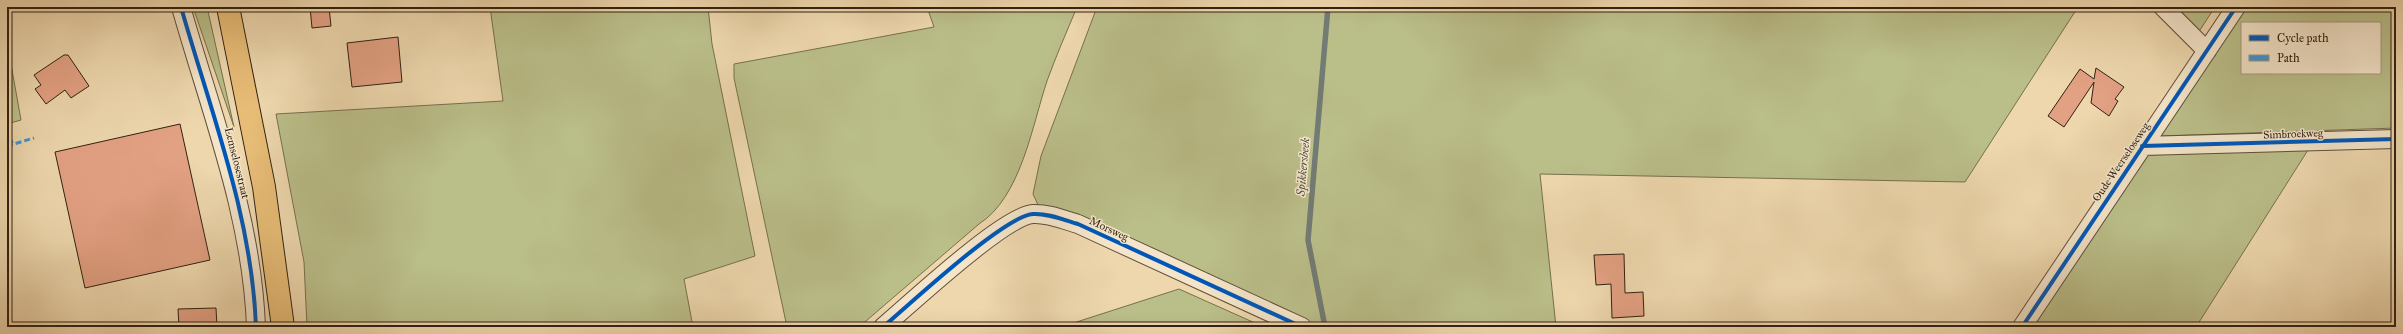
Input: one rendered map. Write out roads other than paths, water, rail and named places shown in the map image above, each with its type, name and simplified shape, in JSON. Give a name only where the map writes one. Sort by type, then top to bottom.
[{"type":"main road","points":[[228,7],[264,187],[283,327]]},
{"type":"street","name":"Lemselosestraat","points":[[181,7],[227,157],[251,268],[256,327]]},
{"type":"street","points":[[2163,7],[2208,51]]},
{"type":"street","name":"Oude Weerseloseweg","points":[[2022,327],[2236,7]]},
{"type":"street","name":"Simbroekweg","points":[[2142,146],[2396,139]]},
{"type":"street","name":"Morsweg","points":[[883,327],[964,257],[1008,226],[1032,214],[1052,217],[1078,224],[1302,327]]},
{"type":"waterway","name":"Spikkersbeek","points":[[1325,327],[1308,240],[1328,7]]}]
